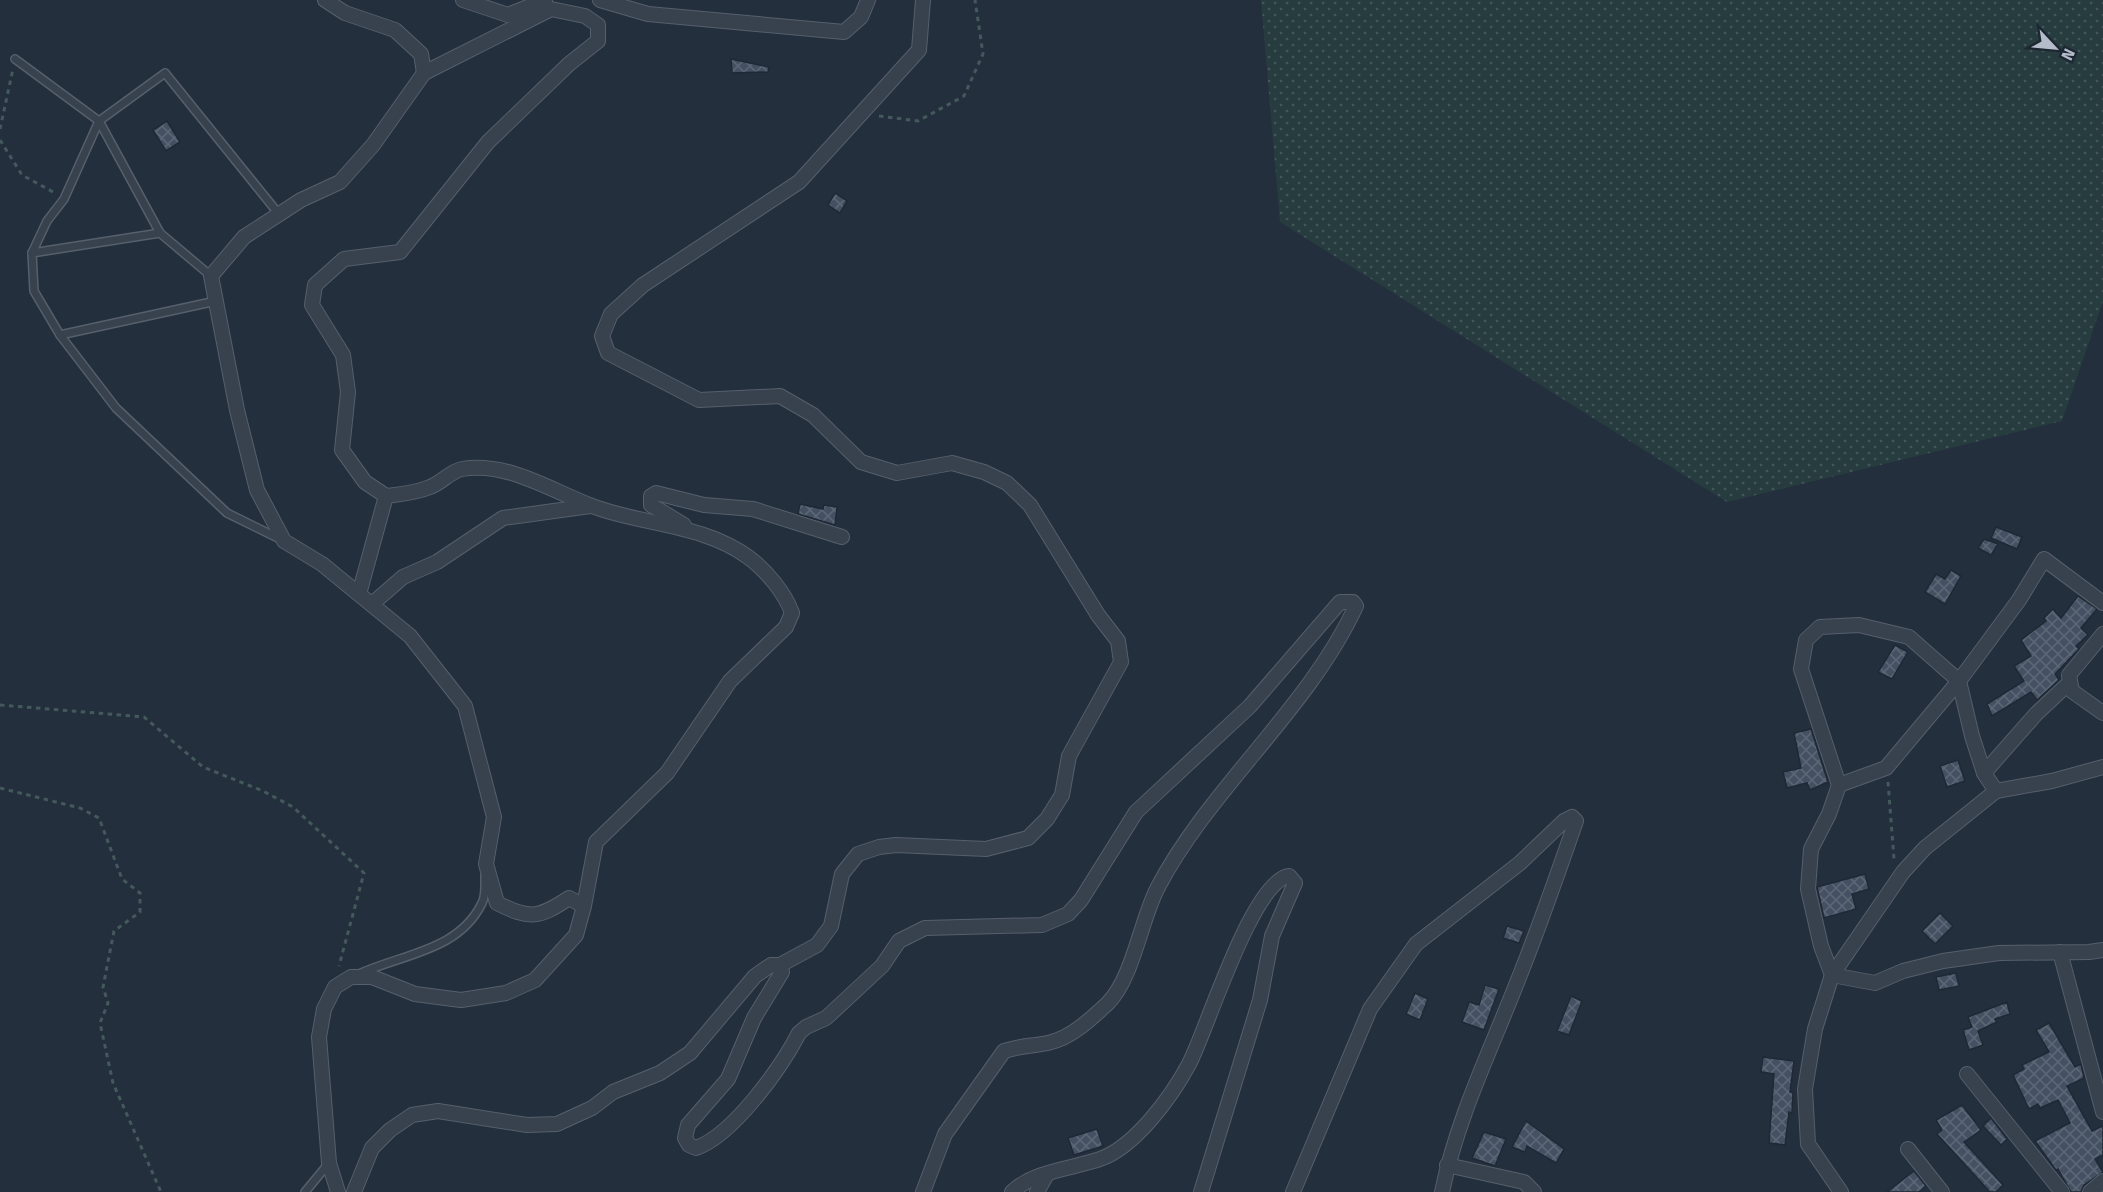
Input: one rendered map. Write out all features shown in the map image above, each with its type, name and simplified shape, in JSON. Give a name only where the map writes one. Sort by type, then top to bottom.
[{"type":"street","points":[[325,0],[345,13],[395,30],[421,54],[424,73]]},
{"type":"street","points":[[464,0],[511,21],[551,9],[585,16],[598,25],[598,41],[569,64],[488,142],[400,252],[344,259],[315,285],[312,306],[343,355],[348,392],[342,450],[365,482],[386,496],[432,487],[461,469],[494,470],[550,486],[592,506],[663,526],[698,533]]},
{"type":"street","points":[[545,0],[424,73],[373,145],[340,182],[278,213],[244,237],[211,276],[218,301],[237,410],[257,490],[284,541],[322,564],[410,636],[465,706],[494,818],[486,864],[497,903],[522,916],[546,913],[569,898],[584,906]]},
{"type":"street","points":[[600,0],[648,14],[844,32],[861,16],[868,0]]},
{"type":"street","points":[[354,1192],[372,1148],[390,1130],[412,1115],[438,1111],[527,1125],[557,1124],[592,1108],[613,1092],[660,1073],[690,1053],[755,976],[771,965],[780,965],[817,945],[831,926],[842,874],[858,854],[879,847],[896,845],[986,849],[1028,838],[1047,819],[1062,795],[1070,756],[1120,662],[1118,641],[1098,615],[1029,505],[1007,483],[984,472],[952,463],[897,473],[861,462],[813,415],[780,396],[699,400],[608,353],[602,336],[611,314],[643,285],[799,182],[919,50],[923,0]]},
{"type":"street","points":[[338,1192],[329,1163],[319,1037],[324,1009],[335,987],[351,977],[372,977],[414,994],[461,1000],[506,993],[535,980],[576,935],[596,842],[667,773],[730,681],[786,627],[792,614],[787,597],[748,557],[698,533],[651,505],[651,495],[656,493],[704,505],[753,509],[842,537]]},
{"type":"street","points":[[359,594],[386,496]]},
{"type":"street","points":[[372,604],[403,577],[437,562],[503,518],[592,506]]},
{"type":"street","points":[[1839,784],[1886,768],[1959,681],[2019,600],[2044,559],[2103,603]]},
{"type":"street","points":[[780,965],[782,972],[754,1018],[728,1079],[688,1125],[685,1138],[689,1145],[696,1148],[706,1145],[749,1106],[799,1033],[806,1027],[826,1018],[882,966],[900,941],[925,928],[1042,925],[1068,914],[1081,900],[1125,827],[1142,806],[1250,706],[1340,602],[1353,602],[1356,606],[1311,681],[1184,844],[1157,888],[1124,975],[1110,1000],[1066,1037],[1004,1051],[945,1134],[923,1192]]},
{"type":"street","points":[[1832,975],[1821,946],[1809,889],[1811,849],[1829,814],[1839,784],[1801,669],[1806,640],[1820,627],[1859,625],[1909,637],[1959,681],[1972,736],[1984,773],[1995,791]]},
{"type":"street","points":[[2103,634],[2069,675],[2072,691],[2103,713]]},
{"type":"street","points":[[1984,773],[2036,714],[2069,683]]},
{"type":"street","points":[[1841,1192],[1808,1144],[1805,1089],[1815,1029],[1832,975],[1903,872],[1925,848],[1995,791],[2052,781],[2103,767]]},
{"type":"street","points":[[1293,1192],[1370,1009],[1416,944],[1520,863],[1564,820],[1572,817],[1576,821],[1539,926],[1471,1089],[1442,1192]]},
{"type":"street","points":[[1012,1192],[1020,1184],[1047,1174],[1104,1158],[1136,1135],[1160,1110],[1189,1064],[1246,925],[1277,880],[1289,876],[1295,883],[1272,936],[1260,1000],[1201,1192]]},
{"type":"street","points":[[1832,975],[1875,983],[1903,971],[1943,961],[1999,952],[2103,950]]},
{"type":"street","points":[[2060,952],[2103,1112]]},
{"type":"street","points":[[1967,1074],[2062,1192]]},
{"type":"street","points":[[1908,1149],[1942,1192]]},
{"type":"street","points":[[1448,1165],[1524,1182],[1534,1192]]},
{"type":"street","points":[[1037,1192],[1047,1174]]},
{"type":"street","points":[[2090,1192],[2103,1181]]},
{"type":"lane","points":[[15,59],[99,121],[160,233],[211,276]]},
{"type":"lane","points":[[278,213],[165,73],[99,121],[64,199],[47,221],[32,253],[34,291],[60,335],[116,408],[227,513],[284,541]]},
{"type":"lane","points":[[32,253],[160,233]]},
{"type":"lane","points":[[60,335],[218,301]]},
{"type":"lane","points":[[351,977],[383,962],[440,946],[468,924],[483,901],[486,864]]},
{"type":"lane","points":[[306,1192],[329,1163]]},
{"type":"path","points":[[862,114],[918,121],[964,96],[983,54],[975,0]]},
{"type":"path","points":[[0,129],[15,59]]},
{"type":"path","points":[[0,140],[22,176],[64,199]]},
{"type":"path","points":[[0,705],[144,717],[203,767],[263,791],[293,807],[364,873],[337,973]]},
{"type":"path","points":[[1886,768],[1893,836],[1892,866]]},
{"type":"path","points":[[0,788],[80,808],[99,818],[122,879],[140,893],[140,912],[114,932],[103,987],[108,1003],[100,1023],[113,1083],[161,1192]]},
{"type":"green space","points":[[1261,0],[2103,0],[2103,301],[2062,421],[1727,502],[1280,222]]},
{"type":"building","points":[[731,59],[769,67],[768,72],[732,73]]},
{"type":"building","points":[[167,121],[180,142],[166,151],[153,130]]},
{"type":"building","points":[[835,193],[847,201],[840,213],[828,205]]},
{"type":"building","points":[[800,504],[823,509],[824,505],[837,507],[835,525],[798,514]]},
{"type":"building","points":[[1996,527],[2022,537],[2017,549],[1991,538]]},
{"type":"building","points":[[1984,539],[1998,544],[1991,555],[1978,548]]},
{"type":"building","points":[[1951,570],[1961,576],[1945,604],[1925,592],[1936,574],[1945,579]]},
{"type":"building","points":[[2078,596],[2097,609],[2081,628],[2088,635],[2076,646],[2079,649],[2055,674],[2059,680],[2037,700],[2031,692],[1992,716],[1987,704],[2024,681],[2014,666],[2031,656],[2021,640],[2046,621],[2044,618],[2053,609],[2061,618]]},
{"type":"building","points":[[1895,645],[1908,652],[1892,679],[1878,672]]},
{"type":"building","points":[[1811,729],[1828,782],[1810,790],[1807,783],[1787,788],[1783,772],[1801,768],[1794,733]]},
{"type":"building","points":[[1958,760],[1965,781],[1947,787],[1940,766]]},
{"type":"building","points":[[1865,874],[1869,889],[1852,894],[1856,909],[1824,918],[1817,887]]},
{"type":"building","points":[[1940,913],[1953,926],[1935,944],[1922,931]]},
{"type":"building","points":[[1507,926],[1524,931],[1519,943],[1503,938]]},
{"type":"building","points":[[1956,973],[1959,986],[1939,990],[1936,977]]},
{"type":"building","points":[[1485,985],[1499,989],[1484,1030],[1462,1022],[1469,1002],[1479,1005]]},
{"type":"building","points":[[1415,993],[1428,999],[1420,1020],[1406,1014]]},
{"type":"building","points":[[1571,996],[1582,1001],[1569,1035],[1557,1031]]},
{"type":"building","points":[[2007,1002],[2010,1014],[1995,1019],[1997,1022],[1978,1031],[1983,1045],[1969,1050],[1963,1030],[1972,1027],[1968,1017]]},
{"type":"building","points":[[2049,1023],[2075,1067],[2081,1064],[2084,1078],[2067,1086],[2092,1131],[2103,1126],[2103,1155],[2095,1159],[2103,1172],[2084,1185],[2081,1192],[2071,1192],[2058,1169],[2056,1170],[2035,1141],[2070,1123],[2058,1100],[2040,1108],[2038,1104],[2029,1109],[2013,1075],[2024,1069],[2022,1065],[2049,1052],[2036,1030]]},
{"type":"building","points":[[1763,1057],[1794,1061],[1790,1092],[1793,1092],[1792,1113],[1789,1112],[1785,1145],[1769,1143],[1774,1074],[1761,1072]]},
{"type":"building","points":[[1962,1105],[1981,1130],[1964,1142],[2003,1185],[1996,1192],[1990,1192],[1937,1134],[1942,1130],[1936,1120]]},
{"type":"building","points":[[1991,1118],[2007,1139],[2001,1145],[1983,1126]]},
{"type":"building","points":[[1526,1121],[1564,1149],[1556,1163],[1527,1146],[1525,1152],[1512,1147]]},
{"type":"building","points":[[1097,1129],[1103,1146],[1074,1155],[1068,1138]]},
{"type":"building","points":[[1484,1132],[1506,1139],[1495,1166],[1472,1158]]},
{"type":"building","points":[[1914,1171],[1926,1186],[1919,1192],[1887,1192]]}]
